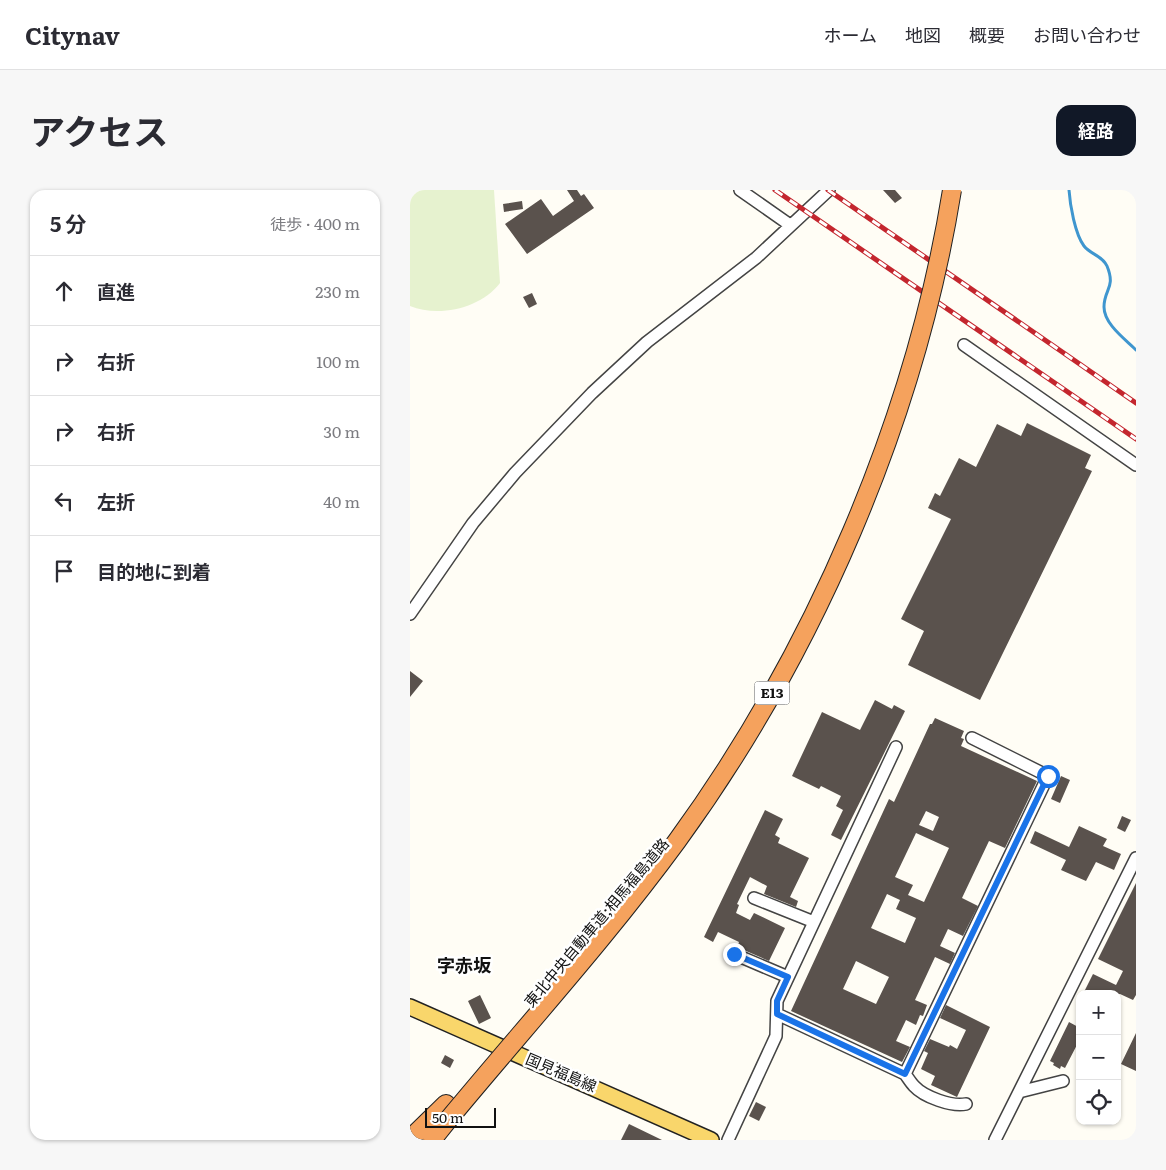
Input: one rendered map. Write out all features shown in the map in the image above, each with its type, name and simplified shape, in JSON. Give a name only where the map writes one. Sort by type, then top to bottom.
[{"type":"highway","name":"東北中央自動車道;相馬福島道路","points":[[447,1112],[665,844],[761,697],[823,577],[856,499],[881,431],[915,321],[944,190]]},
{"type":"highway","name":"東北中央自動車道;相馬福島道路","points":[[418,1140],[447,1112],[623,913],[689,824],[725,771],[773,692],[808,628],[828,584],[861,510],[889,434],[916,348],[934,281],[952,190]]},
{"type":"highway","points":[[410,1139],[447,1112]]},
{"type":"highway","points":[[433,1140],[447,1112]]},
{"type":"main road","name":"国見福島線","points":[[410,1007],[711,1140]]},
{"type":"street","points":[[740,190],[790,225]]},
{"type":"street","points":[[410,614],[473,523],[515,473],[592,393],[647,342],[756,258],[829,190]]},
{"type":"street","points":[[964,345],[1136,465]]},
{"type":"street","points":[[905,1074],[1048,776],[972,738]]},
{"type":"street","points":[[728,1140],[776,1036],[777,1001],[896,747]]},
{"type":"street","points":[[995,1140],[1136,858]]},
{"type":"street","points":[[754,898],[814,922]]},
{"type":"street","points":[[734,954],[788,977]]},
{"type":"street","points":[[777,1014],[905,1074],[915,1088],[936,1099],[951,1105],[966,1104]]},
{"type":"street","points":[[1019,1092],[1063,1081]]},
{"type":"green space","points":[[410,190],[494,190],[500,283],[492,292],[471,304],[446,311],[434,311],[410,306]]},
{"type":"building","points":[[567,190],[577,190],[581,196],[584,194],[594,208],[527,254],[505,224],[541,199],[553,216],[574,201]]},
{"type":"building","points":[[883,190],[895,190],[902,198],[895,203]]},
{"type":"building","points":[[522,201],[523,209],[504,212],[503,204]]},
{"type":"building","points":[[532,293],[537,304],[529,308],[523,297]]},
{"type":"building","points":[[1027,423],[1091,455],[1085,468],[1092,471],[980,700],[908,665],[924,631],[901,619],[951,519],[928,508],[935,493],[940,496],[959,458],[976,467],[997,424],[1021,436]]},
{"type":"building","points":[[410,671],[423,681],[410,697]]},
{"type":"building","points":[[875,700],[892,709],[894,705],[905,711],[841,840],[831,835],[843,810],[836,806],[841,796],[821,786],[819,789],[792,776],[822,712],[860,730]]},
{"type":"building","points":[[935,718],[964,731],[961,738],[964,739],[961,746],[1037,781],[1005,848],[989,841],[962,898],[978,906],[963,936],[948,929],[940,946],[955,953],[950,964],[935,957],[915,1000],[927,1005],[923,1016],[920,1015],[916,1025],[906,1020],[896,1041],[910,1047],[902,1062],[791,1011],[889,799],[894,802],[930,724],[932,724]],"holes":[[[926,811],[939,817],[933,831],[919,825]],[[916,833],[949,848],[924,902],[908,895],[913,885],[895,877]],[[887,894],[900,900],[896,909],[916,918],[905,943],[871,928]],[[856,961],[889,977],[876,1004],[843,989]]]},
{"type":"building","points":[[1061,776],[1070,780],[1060,803],[1051,799]]},
{"type":"building","points":[[765,810],[783,819],[775,835],[780,838],[778,843],[809,858],[790,897],[798,901],[796,907],[764,894],[767,886],[750,877],[737,904],[739,905],[736,913],[750,920],[754,913],[785,928],[769,961],[737,947],[739,942],[718,932],[713,942],[704,937]]},
{"type":"building","points":[[1122,816],[1131,820],[1125,832],[1117,828]]},
{"type":"building","points":[[1079,826],[1107,839],[1103,846],[1121,854],[1114,870],[1096,862],[1086,881],[1061,870],[1066,860],[1030,843],[1035,831],[1069,847]]},
{"type":"building","points":[[1136,883],[1136,995],[1133,1000],[1121,994],[1121,990],[1085,990],[1093,974],[1116,985],[1123,971],[1098,959]]},
{"type":"building","points":[[480,995],[491,1018],[479,1024],[468,1001]]},
{"type":"building","points":[[946,1005],[990,1027],[957,1097],[931,1085],[935,1076],[921,1069],[928,1053],[924,1051],[930,1039],[957,1049],[966,1030],[940,1018]]},
{"type":"building","points":[[1069,1022],[1076,1026],[1076,1047],[1065,1068],[1061,1066],[1060,1069],[1050,1061]]},
{"type":"building","points":[[1136,1033],[1136,1071],[1121,1064]]},
{"type":"building","points":[[445,1055],[454,1060],[450,1068],[441,1063]]},
{"type":"building","points":[[756,1102],[766,1107],[759,1121],[749,1116]]},
{"type":"building","points":[[629,1124],[662,1140],[621,1140]]},
{"type":"waterway","points":[[1069,190],[1070,203],[1081,241],[1087,249],[1105,262],[1107,266],[1110,279],[1104,301],[1107,319],[1116,331],[1136,350]]},
{"type":"railway","points":[[775,190],[1136,439]]},
{"type":"railway","points":[[828,190],[1136,403]]},
{"type":"district","name":"字赤坂","points":[[464,966]]},
{"type":"route","points":[[734,954],[788,977],[777,1001],[777,1014],[905,1074],[1048,776]]}]
